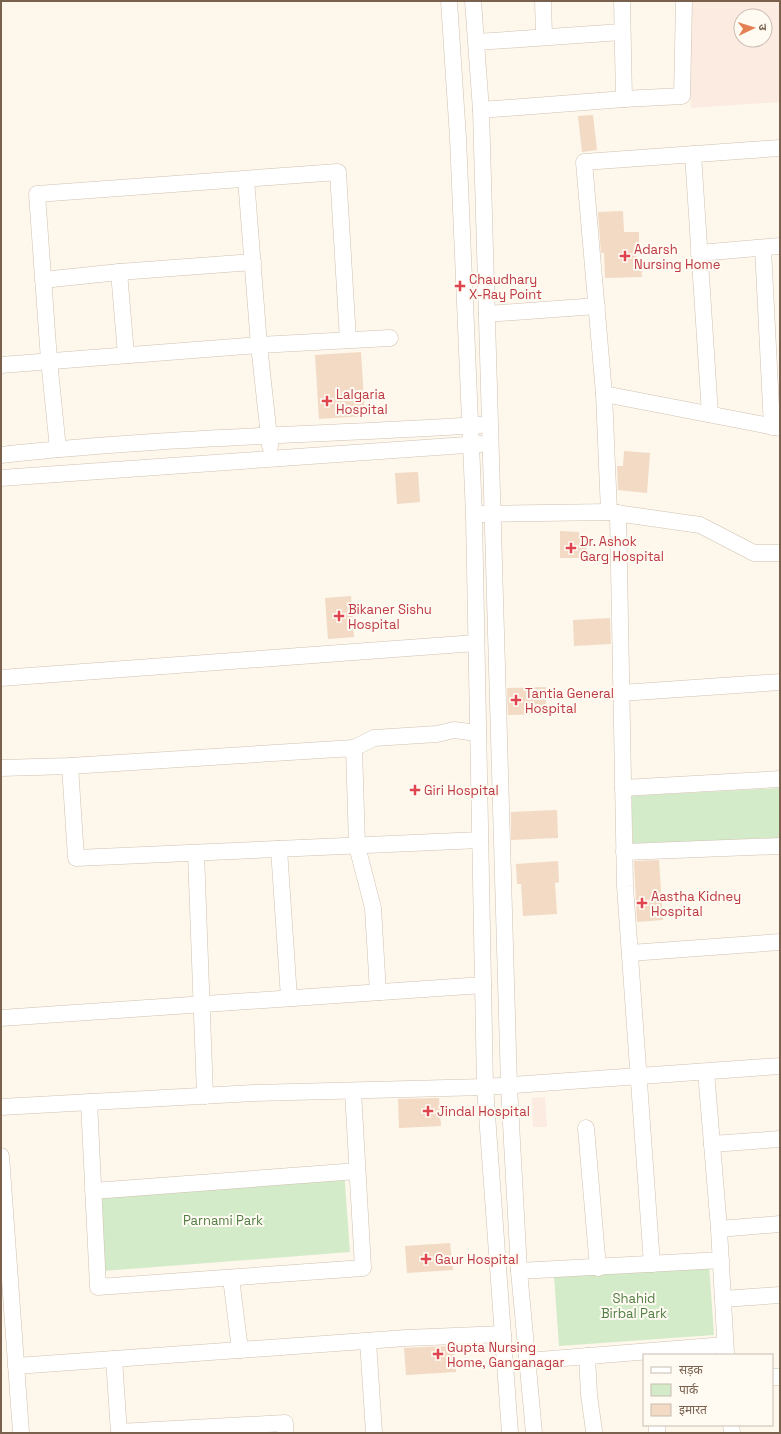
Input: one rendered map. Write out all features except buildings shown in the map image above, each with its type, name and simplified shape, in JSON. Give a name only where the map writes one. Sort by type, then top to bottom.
[{"type":"street","points":[[449,1],[458,138],[474,515],[485,1087],[510,1433]]},
{"type":"street","points":[[473,1],[482,110],[509,1086],[519,1271],[534,1433]]},
{"type":"street","points":[[543,1],[544,36]]},
{"type":"street","points":[[622,1],[624,98]]},
{"type":"street","points":[[482,110],[624,98],[682,96],[684,1]]},
{"type":"street","points":[[477,42],[544,36],[622,32]]},
{"type":"street","points":[[652,1264],[624,852],[621,693],[614,512],[584,162],[780,148]]},
{"type":"street","points":[[693,154],[710,414]]},
{"type":"street","points":[[58,449],[49,360],[37,194],[338,172],[348,340]]},
{"type":"street","points":[[246,179],[259,345],[268,435],[272,458]]},
{"type":"street","points":[[699,253],[780,246]]},
{"type":"street","points":[[604,394],[776,427],[763,248]]},
{"type":"street","points":[[43,280],[119,272],[253,262]]},
{"type":"street","points":[[119,272],[126,355]]},
{"type":"street","points":[[487,314],[596,306]]},
{"type":"street","points":[[1,365],[49,360],[259,345],[390,338]]},
{"type":"street","points":[[1,455],[58,449],[268,435],[491,424]]},
{"type":"street","points":[[1,478],[491,443]]},
{"type":"street","points":[[474,515],[614,512],[700,525],[754,553],[780,553]]},
{"type":"street","points":[[1,678],[476,642]]},
{"type":"street","points":[[621,693],[780,682]]},
{"type":"street","points":[[1,768],[70,766],[354,748],[374,738],[437,734],[454,730],[478,733]]},
{"type":"street","points":[[354,748],[357,846],[373,908],[378,992]]},
{"type":"street","points":[[70,766],[76,858],[480,840]]},
{"type":"street","points":[[623,788],[780,779]]},
{"type":"street","points":[[624,852],[780,846]]},
{"type":"street","points":[[278,849],[289,998]]},
{"type":"street","points":[[196,853],[205,1096]]},
{"type":"street","points":[[630,953],[780,942]]},
{"type":"street","points":[[1,1018],[483,985]]},
{"type":"street","points":[[1,1107],[205,1096],[509,1086],[780,1066]]},
{"type":"street","points":[[527,1361],[587,1356],[726,1350],[719,1229],[706,1072]]},
{"type":"street","points":[[89,1102],[98,1287],[363,1268],[352,1091]]},
{"type":"street","points":[[586,1128],[598,1268]]},
{"type":"street","points":[[712,1144],[780,1139]]},
{"type":"street","points":[[1,1156],[21,1433]]},
{"type":"street","points":[[93,1191],[357,1171]]},
{"type":"street","points":[[719,1229],[780,1224]]},
{"type":"street","points":[[519,1271],[598,1268],[721,1260]]},
{"type":"street","points":[[231,1278],[240,1350]]},
{"type":"street","points":[[723,1299],[780,1295]]},
{"type":"street","points":[[16,1366],[368,1341],[503,1334]]},
{"type":"street","points":[[368,1341],[374,1433]]},
{"type":"street","points":[[587,1356],[589,1395],[594,1431]]},
{"type":"street","points":[[114,1359],[119,1433],[285,1423],[285,1433]]},
{"type":"shaded area","points":[[682,1],[780,1],[780,102],[691,108]]},
{"type":"shaded area","points":[[545,1097],[547,1127],[533,1127],[532,1098]]},
{"type":"green space","points":[[780,788],[780,838],[633,846],[631,796]]},
{"type":"green space","name":"Parnami Park","points":[[344,1170],[350,1252],[103,1271],[96,1189]]},
{"type":"green space","name":"Shahid Birbal Park","points":[[709,1265],[714,1335],[559,1346],[554,1276]]},
{"type":"place","name":"Adarsh Nursing Home","points":[[625,256]]},
{"type":"place","name":"Chaudhary X-Ray Point","points":[[460,286]]},
{"type":"place","name":"Lalgaria Hospital","points":[[327,401]]},
{"type":"place","name":"Dr. Ashok Garg Hospital","points":[[571,548]]},
{"type":"place","name":"Bikaner Sishu Hospital","points":[[339,616]]},
{"type":"place","name":"Tantia General Hospital","points":[[516,700]]},
{"type":"place","name":"Giri Hospital","points":[[415,790]]},
{"type":"place","name":"Aastha Kidney Hospital","points":[[642,903]]},
{"type":"place","name":"Jindal Hospital","points":[[428,1111]]},
{"type":"place","name":"Gaur Hospital","points":[[426,1259]]},
{"type":"place","name":"Gupta Nursing Home, Ganganagar","points":[[438,1354]]}]
